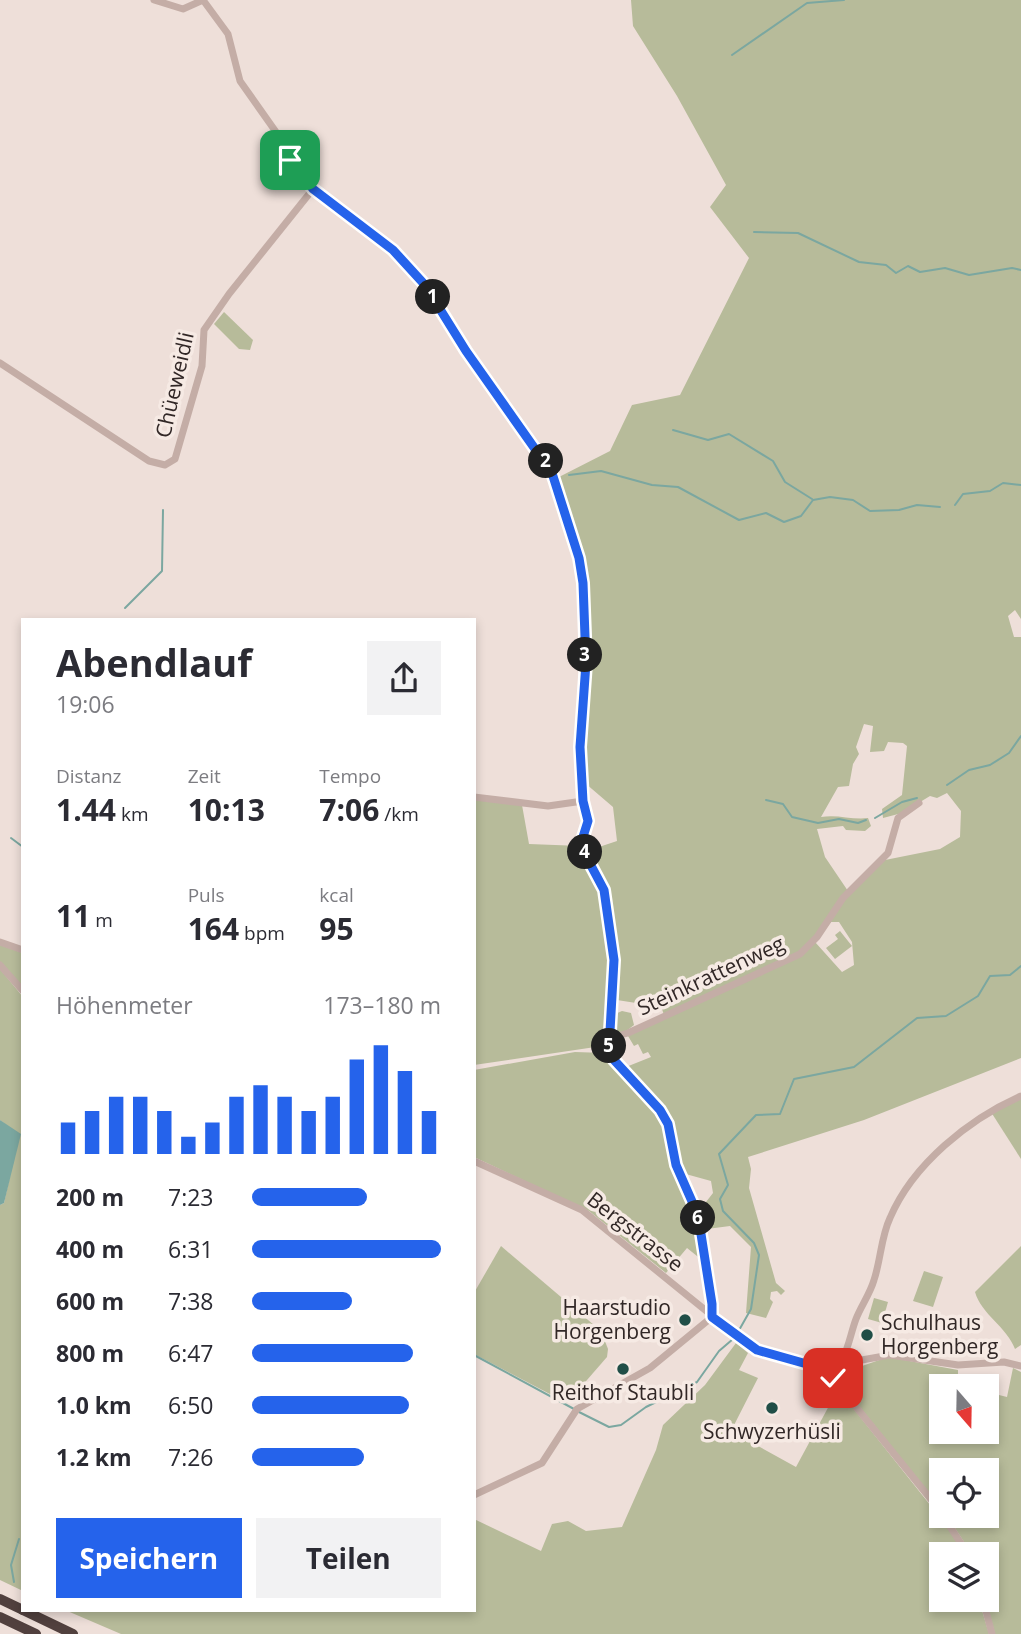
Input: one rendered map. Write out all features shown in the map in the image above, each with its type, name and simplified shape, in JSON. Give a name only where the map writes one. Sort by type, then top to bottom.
[{"type":"highway","points":[[0,1599],[21,1609]]},
{"type":"highway","points":[[27,1612],[74,1634]]},
{"type":"highway","points":[[0,1617],[36,1634]]},
{"type":"street","points":[[154,0],[183,9],[203,0],[228,34],[240,81],[276,132],[290,160],[313,189],[374,233],[418,276],[552,473],[579,558],[583,583],[586,663],[580,747],[583,801],[588,821],[582,840],[587,858],[604,890],[614,960],[615,993],[610,1038],[614,1060],[660,1110],[668,1124],[676,1165],[698,1215],[712,1317],[650,1367],[583,1404],[572,1415],[542,1463],[476,1494]]},
{"type":"street","name":"Chüeweidli","points":[[0,363],[149,461],[165,465],[175,459],[185,429],[202,366],[204,330],[229,294],[313,189]]},
{"type":"street","points":[[476,796],[548,806],[583,801]]},
{"type":"street","name":"Steinkrattenweg","points":[[610,1038],[637,1029],[800,954],[817,937],[843,898],[888,853],[898,818],[919,803]]},
{"type":"street","points":[[0,942],[21,949]]},
{"type":"street","points":[[0,965],[21,989]]},
{"type":"street","points":[[842,1360],[873,1283],[884,1235],[898,1202],[914,1178],[957,1136],[1000,1105],[1021,1096]]},
{"type":"street","name":"Bergstrasse","points":[[476,1162],[582,1210],[712,1317],[757,1350],[826,1370]]},
{"type":"street","points":[[929,1498],[826,1370],[842,1360],[856,1361],[890,1355],[958,1366],[1004,1362],[1021,1366]]},
{"type":"street","points":[[986,1612],[992,1634]]},
{"type":"green space","points":[[631,0],[1021,0],[1021,619],[1015,610],[1008,616],[1014,637],[1021,637],[1021,1058],[864,1120],[748,1157],[751,1169],[749,1188],[776,1283],[785,1291],[781,1295],[777,1291],[771,1292],[770,1299],[773,1302],[766,1318],[746,1313],[751,1247],[730,1226],[707,1229],[707,1223],[702,1223],[699,1211],[713,1193],[711,1181],[682,1173],[675,1153],[674,1136],[626,1067],[651,1057],[648,1052],[643,1054],[638,1044],[634,1046],[628,1036],[665,1018],[657,994],[636,1003],[617,1000],[606,889],[587,851],[617,841],[613,807],[585,783],[586,584],[582,551],[559,477],[610,451],[632,405],[680,395],[749,258],[710,207],[726,185],[677,96],[633,26]],"holes":[[[864,724],[873,726],[870,752],[884,751],[888,742],[903,743],[907,746],[902,795],[882,809],[883,818],[902,813],[930,796],[937,798],[947,793],[961,811],[960,837],[940,849],[880,861],[850,894],[825,857],[817,829],[843,826],[846,830],[865,831],[871,826],[868,818],[821,817],[838,787],[849,786],[853,764],[859,754],[856,747]],[[831,922],[839,922],[852,942],[854,965],[842,972],[815,942]]]},
{"type":"green space","points":[[224,312],[253,340],[250,350],[239,349],[214,324]]},
{"type":"green space","points":[[476,798],[522,805],[529,844],[581,846],[601,891],[610,947],[609,1022],[607,1041],[602,1046],[476,1065]]},
{"type":"green space","points":[[840,931],[852,946],[835,959],[826,948],[838,939],[835,935]]},
{"type":"green space","points":[[0,945],[21,952],[21,985],[0,962]]},
{"type":"green space","points":[[0,969],[21,995],[21,1590],[0,1580],[0,1205],[4,1203],[19,1135],[0,1120]]},
{"type":"green space","points":[[622,1011],[631,1013],[634,1025],[625,1032],[616,1034],[613,1029],[615,1014]]},
{"type":"green space","points":[[575,1052],[605,1053],[657,1110],[664,1122],[675,1167],[693,1206],[702,1260],[687,1248],[666,1273],[589,1211],[476,1158],[476,1070]]},
{"type":"green space","points":[[1021,1097],[1021,1159],[991,1112]]},
{"type":"green space","points":[[501,1246],[601,1331],[608,1349],[607,1357],[567,1403],[476,1355],[476,1290]]},
{"type":"green space","points":[[1021,1246],[1021,1345],[1015,1349],[978,1300],[975,1292]]},
{"type":"green space","points":[[924,1271],[943,1277],[933,1307],[913,1301]]},
{"type":"green space","points":[[874,1298],[888,1302],[882,1323],[868,1319]]},
{"type":"green space","points":[[736,1343],[748,1353],[739,1370],[758,1378],[731,1431],[796,1467],[830,1404],[845,1398],[929,1504],[929,1528],[948,1528],[958,1542],[929,1542],[929,1612],[983,1612],[989,1634],[121,1634],[70,1612],[476,1612],[476,1520],[541,1551],[552,1524],[568,1521],[586,1531],[622,1527],[656,1450],[663,1425],[705,1385]]},
{"type":"green space","points":[[888,1357],[958,1370],[958,1374],[929,1374],[929,1444],[999,1444],[999,1395],[1007,1397],[1013,1368],[1021,1372],[1021,1634],[995,1634],[989,1612],[999,1612],[999,1542],[964,1542],[955,1528],[999,1528],[999,1458],[929,1458],[929,1493],[851,1396],[855,1394],[862,1366]]},
{"type":"water","points":[[0,1120],[21,1134],[4,1203],[0,1205]]},
{"type":"waterway","points":[[732,55],[807,3],[844,0]]},
{"type":"waterway","points":[[754,232],[798,233],[859,262],[886,265],[896,273],[908,266],[920,272],[945,268],[969,275],[1012,268],[1021,270]]},
{"type":"waterway","points":[[673,430],[708,440],[729,434],[773,461],[785,482],[812,499]]},
{"type":"waterway","points":[[569,475],[601,471],[652,485],[678,487],[739,520],[766,513],[784,522],[801,516],[813,500],[830,497],[853,500],[870,511],[899,510],[917,505],[940,507]]},
{"type":"waterway","points":[[955,505],[963,494],[990,491],[1003,483],[1021,485]]},
{"type":"waterway","points":[[125,608],[162,571],[163,510]]},
{"type":"waterway","points":[[947,785],[969,770],[990,765],[1009,753],[1021,736]]},
{"type":"waterway","points":[[875,818],[902,802],[917,798]]},
{"type":"waterway","points":[[766,800],[783,804],[792,817],[818,823],[839,819],[858,823],[866,820]]},
{"type":"waterway","points":[[11,838],[21,846]]},
{"type":"waterway","points":[[738,1332],[751,1309],[759,1255],[754,1243],[723,1211],[720,1199],[728,1185],[719,1154],[756,1115],[780,1114],[794,1079],[854,1067],[917,1018],[946,1016],[978,996],[990,976],[1010,975],[1021,966]]},
{"type":"waterway","points":[[579,1412],[609,1427],[621,1425],[646,1407],[697,1382],[719,1351],[733,1339]]},
{"type":"waterway","points":[[476,1356],[574,1409]]},
{"type":"waterway","points":[[14,1582],[11,1565],[19,1539]]},
{"type":"place","name":"Haarstudio Horgenberg","points":[[685,1320]]},
{"type":"place","name":"Schulhaus Horgenberg","points":[[867,1335]]},
{"type":"place","name":"Reithof Staubli","points":[[623,1369]]},
{"type":"place","name":"Schwyzerhüsli","points":[[772,1408]]},
{"type":"route","points":[[290,160],[313,189],[374,233],[410,267],[425,285],[466,351],[552,473],[579,558],[583,583],[586,663],[580,747],[583,801],[588,821],[582,840],[587,858],[604,890],[614,960],[615,993],[609,1049],[614,1060],[660,1110],[668,1124],[676,1165],[698,1215],[712,1317],[757,1350],[821,1368],[833,1378]]}]
